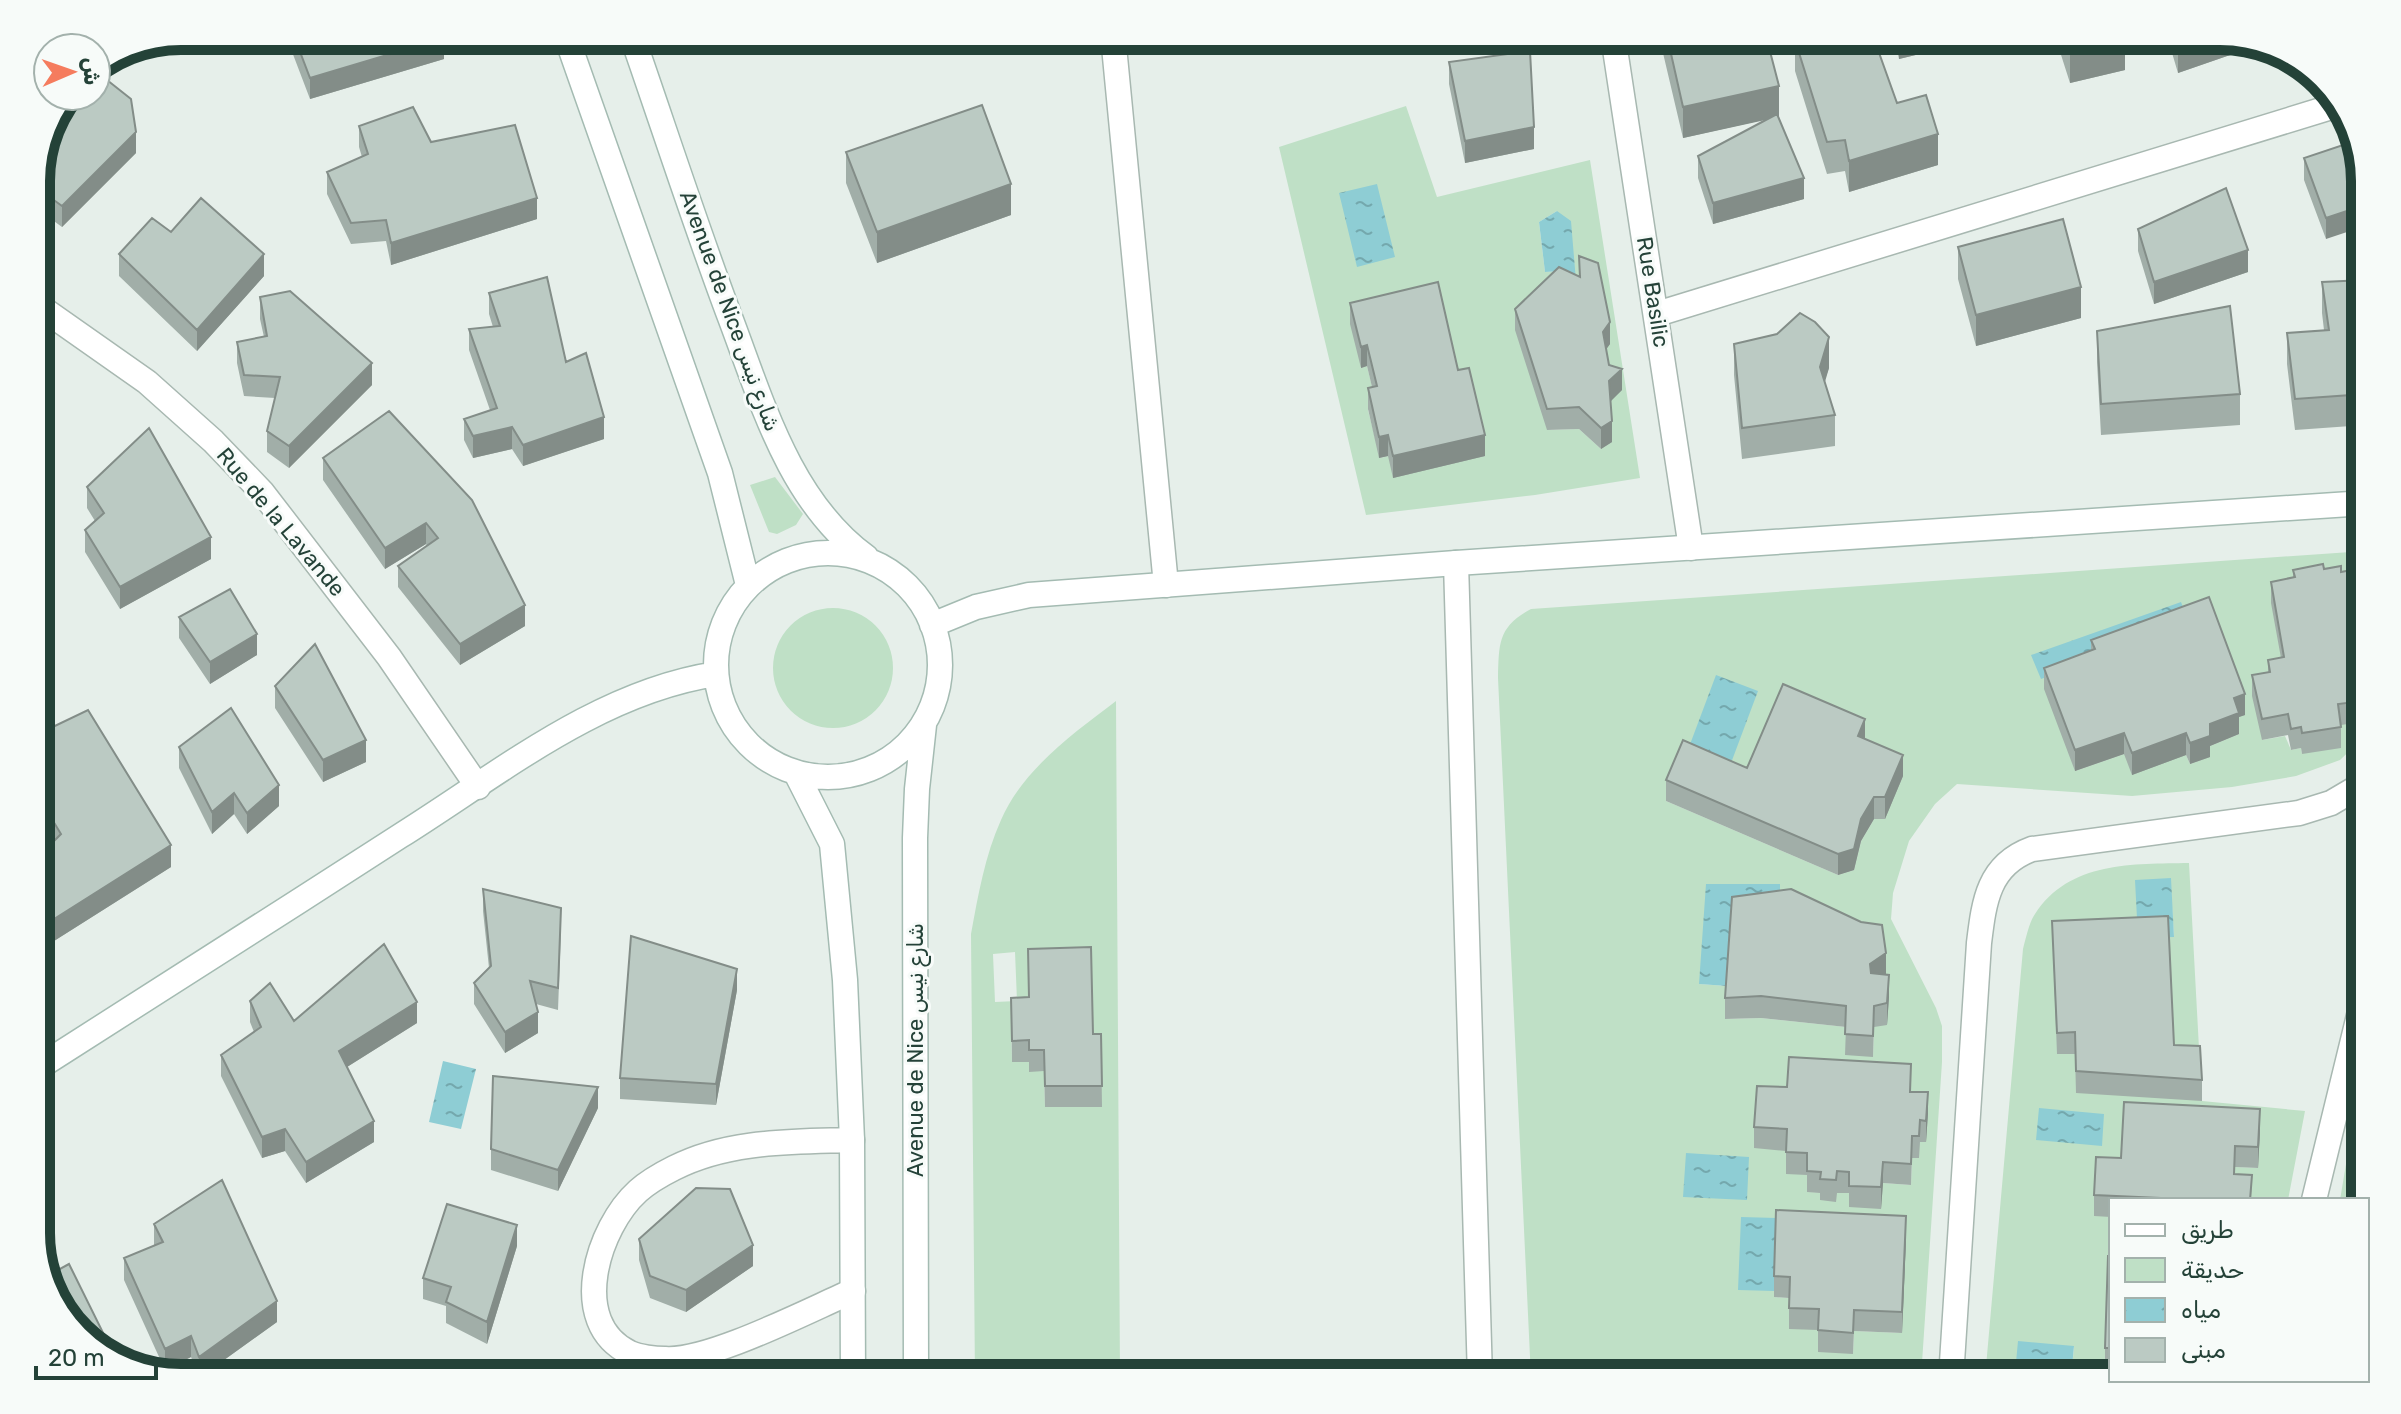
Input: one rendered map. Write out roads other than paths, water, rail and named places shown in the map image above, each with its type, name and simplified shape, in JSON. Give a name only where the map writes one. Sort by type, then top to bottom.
[{"type":"street","points":[[571,50],[720,473],[748,585]]},
{"type":"street","name":"Avenue de Nice شارع نيس","points":[[637,50],[716,280],[784,454],[826,522],[871,561]]},
{"type":"street","points":[[1114,50],[1166,585]]},
{"type":"street","name":"Rue Basilic","points":[[1615,50],[1691,548]]},
{"type":"street","points":[[1657,314],[2329,108]]},
{"type":"street","name":"Rue de la Lavande","points":[[50,314],[147,382],[213,441],[262,492],[389,657],[478,787]]},
{"type":"street","points":[[932,625],[958,613],[1016,597],[1456,563],[2351,504]]},
{"type":"street","points":[[828,552],[850,554],[871,561],[908,586],[922,604],[932,625],[940,665],[933,704],[924,723],[896,754],[859,774],[838,778],[796,773],[775,765],[742,738],[721,701],[716,674],[719,638],[726,617],[748,585],[775,566],[806,555],[828,552]]},
{"type":"street","points":[[1456,563],[1480,1364]]},
{"type":"street","points":[[50,1060],[529,752],[628,699],[670,683],[716,674]]},
{"type":"street","name":"Avenue de Nice شارع نيس","points":[[916,1364],[915,838],[924,723]]},
{"type":"street","points":[[796,773],[832,844],[845,980],[852,1140],[853,1364]]},
{"type":"street","points":[[1952,1364],[1979,943],[1987,890],[1998,874],[2014,856],[2032,849],[2299,813],[2331,803],[2351,791]]},
{"type":"street","points":[[2314,1198],[2351,1048]]},
{"type":"street","points":[[852,1140],[761,1143],[714,1153],[674,1168],[638,1191],[614,1221],[601,1246],[594,1278],[595,1312],[608,1337],[630,1354],[668,1360],[709,1353],[853,1291]]},
{"type":"water","points":[[1377,184],[1395,257],[1357,267],[1339,193]]},
{"type":"water","points":[[1557,211],[1571,221],[1576,281],[1564,271],[1545,272],[1539,222]]},
{"type":"water","points":[[2181,602],[2190,626],[2041,679],[2031,655]]},
{"type":"water","points":[[1716,675],[1758,691],[1728,771],[1686,755]]},
{"type":"water","points":[[2171,878],[2174,937],[2138,938],[2135,880]]},
{"type":"water","points":[[1706,884],[1780,884],[1780,912],[1727,986],[1699,984]]},
{"type":"water","points":[[443,1061],[476,1069],[461,1129],[429,1122]]},
{"type":"water","points":[[2039,1108],[2104,1114],[2102,1146],[2036,1140]]},
{"type":"water","points":[[1686,1153],[1749,1157],[1747,1200],[1683,1197]]},
{"type":"water","points":[[1741,1217],[1777,1218],[1774,1291],[1738,1290]]},
{"type":"water","points":[[2018,1341],[2074,1346],[2072,1364],[2016,1364]]}]
